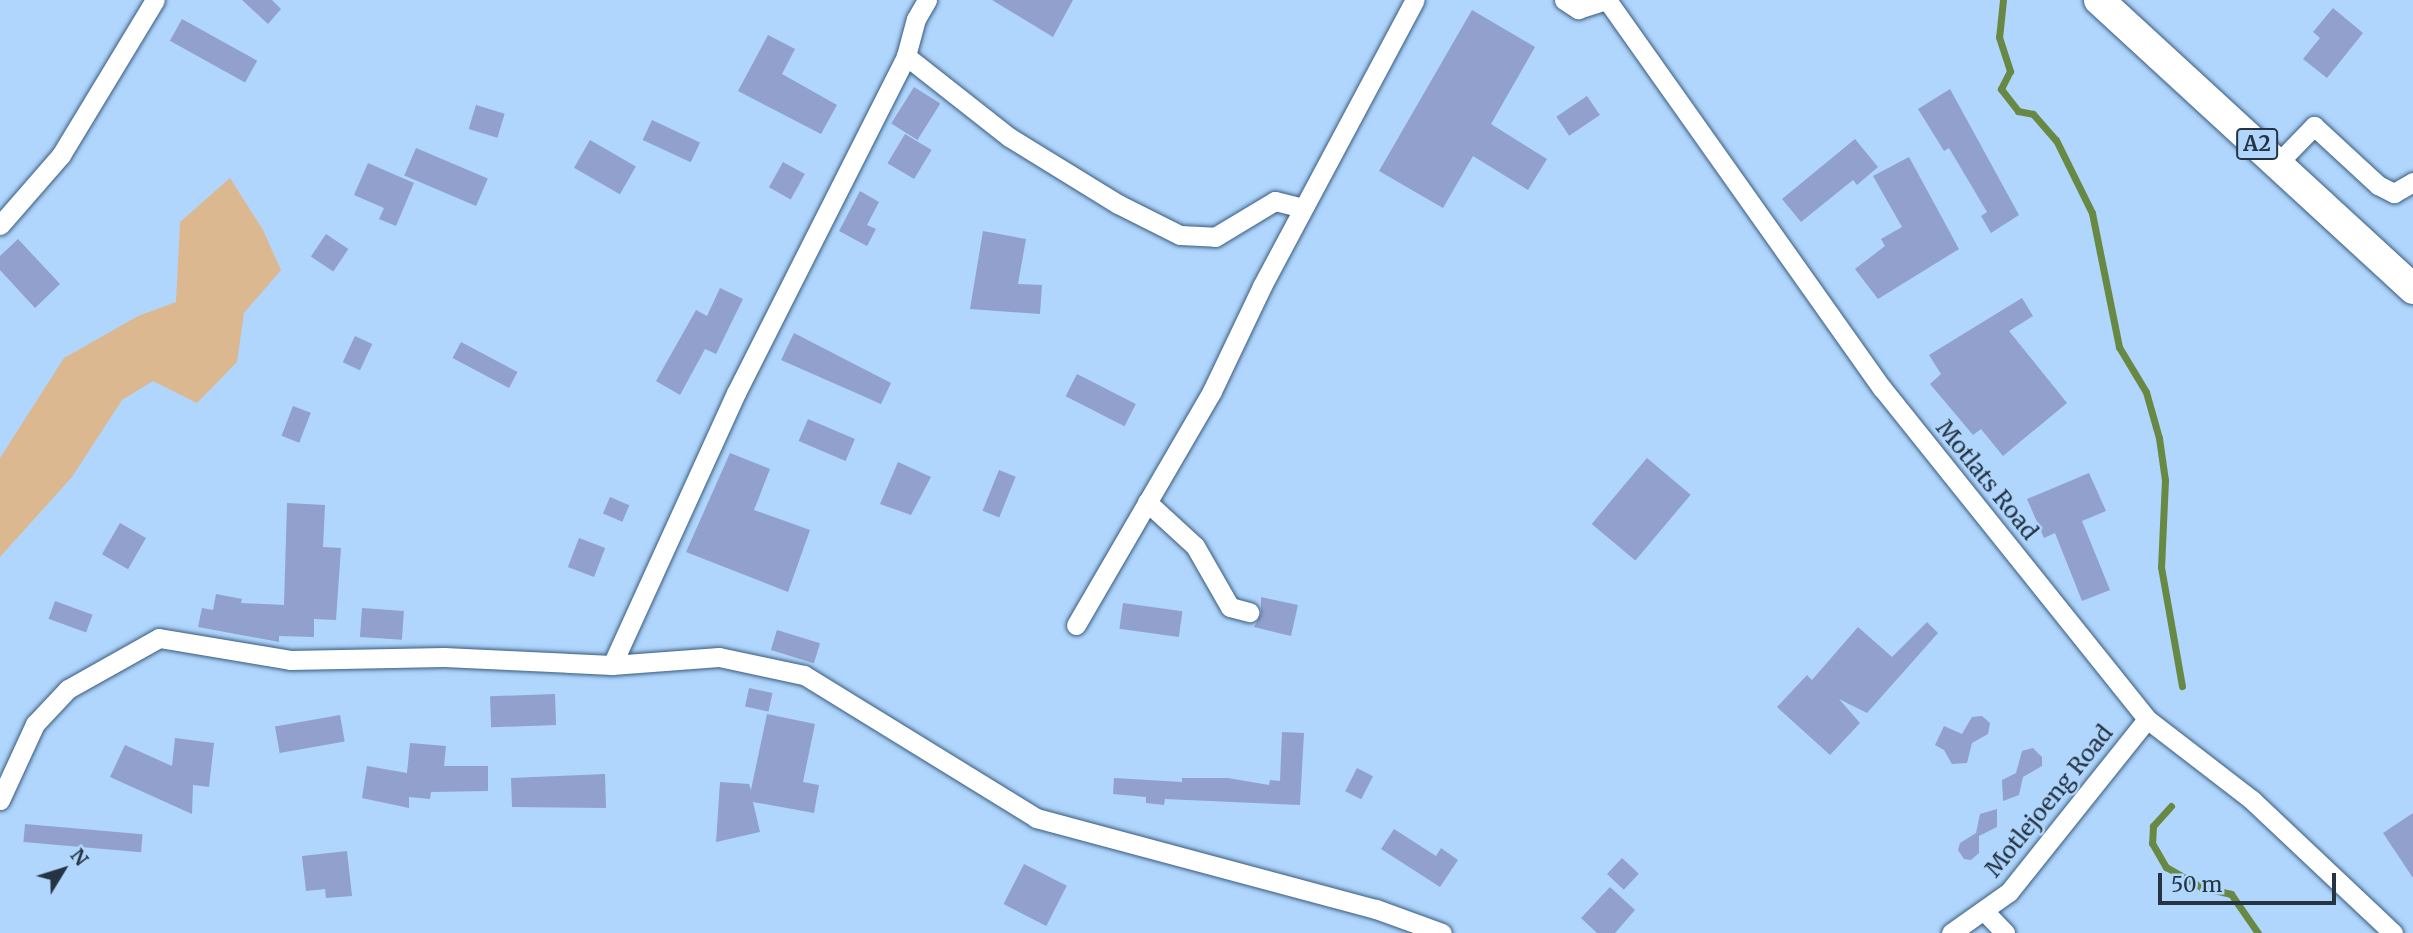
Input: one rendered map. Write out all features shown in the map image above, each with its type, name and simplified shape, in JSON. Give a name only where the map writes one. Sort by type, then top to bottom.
[{"type":"main road","name":"A2","points":[[2099,0],[2413,289]]},
{"type":"street","points":[[0,225],[61,155],[155,0]]},
{"type":"street","points":[[612,665],[736,393],[906,56],[916,19],[928,0]]},
{"type":"street","points":[[1076,625],[1212,391],[1303,208],[1415,0]]},
{"type":"street","points":[[1564,0],[1578,9],[1606,0]]},
{"type":"street","name":"Motlats Road","points":[[1606,0],[1882,388],[2147,719],[2252,800],[2393,933]]},
{"type":"street","points":[[906,56],[1009,137],[1118,204],[1180,235],[1215,237],[1275,201],[1303,208]]},
{"type":"street","points":[[2278,163],[2314,126],[2378,186],[2393,193],[2413,182]]},
{"type":"street","points":[[1147,502],[1195,546],[1230,607],[1249,612]]},
{"type":"street","points":[[0,800],[4,783],[35,724],[68,689],[159,638],[290,660],[444,657],[612,665],[719,657],[804,675],[1036,818],[1376,909],[1442,933]]},
{"type":"street","name":"Motlejoeng Road","points":[[1951,933],[1985,912],[2009,892],[2147,719]]},
{"type":"street","points":[[1985,912],[2005,933]]},
{"type":"shaded area","points":[[230,178],[263,230],[281,270],[244,313],[237,362],[197,403],[153,381],[122,400],[72,477],[0,557],[0,458],[64,358],[138,316],[176,302],[180,222]]},
{"type":"building","points":[[242,0],[272,0],[281,9],[268,24]]},
{"type":"building","points":[[992,0],[1073,0],[1053,37]]},
{"type":"building","points":[[2333,8],[2363,33],[2327,78],[2303,59],[2320,38],[2313,32]]},
{"type":"building","points":[[1472,10],[1535,47],[1491,124],[1547,159],[1528,190],[1473,156],[1443,208],[1379,171]]},
{"type":"building","points":[[182,19],[257,61],[245,83],[170,41]]},
{"type":"building","points":[[768,35],[795,49],[782,74],[837,105],[821,134],[738,91]]},
{"type":"building","points":[[914,87],[940,103],[918,140],[891,123]]},
{"type":"building","points":[[1950,89],[2019,215],[1991,233],[1981,216],[1987,212],[1949,148],[1944,151],[1918,109]]},
{"type":"building","points":[[1587,96],[1600,115],[1569,136],[1556,117]]},
{"type":"building","points":[[476,105],[505,114],[497,138],[469,129]]},
{"type":"building","points":[[652,120],[700,142],[691,162],[643,140]]},
{"type":"building","points":[[905,134],[932,150],[914,179],[887,163]]},
{"type":"building","points":[[1855,139],[1878,167],[1857,185],[1853,180],[1801,222],[1782,199]]},
{"type":"building","points":[[590,140],[636,166],[620,194],[574,168]]},
{"type":"building","points":[[416,148],[488,178],[476,206],[404,176]]},
{"type":"building","points":[[1909,157],[1959,249],[1878,299],[1855,269],[1885,246],[1881,239],[1902,227],[1873,176]]},
{"type":"building","points":[[783,162],[805,174],[791,199],[769,187]]},
{"type":"building","points":[[368,163],[414,183],[396,226],[379,219],[384,208],[354,195]]},
{"type":"building","points":[[860,191],[879,202],[867,225],[876,229],[867,246],[839,231]]},
{"type":"building","points":[[983,231],[1026,239],[1018,284],[1042,285],[1040,314],[970,309]]},
{"type":"building","points":[[326,234],[348,249],[333,271],[311,256]]},
{"type":"building","points":[[18,239],[60,284],[35,308],[0,270],[0,256]]},
{"type":"building","points":[[720,288],[743,299],[716,354],[705,349],[680,395],[656,381],[696,310],[707,316]]},
{"type":"building","points":[[2022,298],[2033,316],[2009,331],[2067,403],[2003,456],[1981,429],[1973,435],[1930,384],[1941,374],[1929,355]]},
{"type":"building","points":[[794,333],[891,383],[881,404],[781,360]]},
{"type":"building","points":[[355,336],[372,344],[360,370],[343,362]]},
{"type":"building","points":[[461,342],[518,372],[509,388],[453,358]]},
{"type":"building","points":[[1077,374],[1136,404],[1124,426],[1066,396]]},
{"type":"building","points":[[293,406],[311,413],[299,443],[282,436]]},
{"type":"building","points":[[808,419],[855,439],[846,461],[799,441]]},
{"type":"building","points":[[730,453],[770,469],[754,510],[810,530],[788,592],[686,552]]},
{"type":"building","points":[[1647,458],[1691,495],[1635,561],[1592,524]]},
{"type":"building","points":[[898,462],[931,477],[911,515],[880,504]]},
{"type":"building","points":[[999,470],[1016,477],[999,518],[983,511]]},
{"type":"building","points":[[2089,473],[2106,511],[2082,521],[2110,590],[2082,601],[2055,533],[2044,538],[2027,499]]},
{"type":"building","points":[[610,497],[629,505],[622,522],[603,514]]},
{"type":"building","points":[[287,503],[325,505],[323,547],[341,548],[336,620],[314,619],[314,637],[279,636],[279,642],[198,627],[202,608],[213,610],[216,594],[242,599],[241,603],[284,605]]},
{"type":"building","points":[[120,523],[146,538],[128,569],[102,554]]},
{"type":"building","points":[[579,538],[605,548],[594,577],[568,567]]},
{"type":"building","points":[[1261,597],[1298,605],[1291,636],[1254,627],[1261,614]]},
{"type":"building","points":[[55,601],[93,615],[86,633],[49,619]]},
{"type":"building","points":[[1123,603],[1182,611],[1179,637],[1119,629]]},
{"type":"building","points":[[362,608],[404,611],[402,640],[360,637]]},
{"type":"building","points":[[1927,622],[1938,633],[1867,713],[1839,699],[1860,723],[1830,755],[1777,707],[1807,675],[1812,680],[1858,627],[1892,657]]},
{"type":"building","points":[[777,630],[820,643],[814,663],[771,650]]},
{"type":"building","points":[[749,688],[772,693],[769,712],[745,707]]},
{"type":"building","points":[[555,694],[556,725],[491,727],[490,696]]},
{"type":"building","points":[[767,714],[815,724],[803,782],[819,785],[814,813],[753,802],[760,832],[716,842],[720,782],[749,784],[751,790]]},
{"type":"building","points":[[340,715],[345,742],[280,753],[275,726]]},
{"type":"building","points":[[1982,716],[1990,723],[1988,734],[1972,743],[1967,763],[1952,764],[1944,750],[1935,745],[1944,726],[1962,734],[1972,717]]},
{"type":"building","points":[[1282,732],[1304,733],[1300,805],[1165,799],[1164,805],[1146,803],[1146,797],[1113,794],[1114,778],[1182,782],[1182,778],[1228,778],[1269,785],[1270,780],[1280,781]]},
{"type":"building","points":[[175,738],[214,743],[209,787],[193,785],[192,814],[110,777],[125,745],[172,766]]},
{"type":"building","points":[[410,743],[446,746],[444,766],[488,766],[488,791],[431,792],[430,799],[409,797],[409,808],[362,798],[367,766],[407,773]]},
{"type":"building","points":[[2033,748],[2042,757],[2042,766],[2023,777],[2019,795],[2003,801],[2002,780],[2016,773],[2022,751]]},
{"type":"building","points":[[1357,768],[1373,776],[1361,799],[1345,791]]},
{"type":"building","points":[[605,774],[606,808],[512,807],[511,778]]},
{"type":"building","points":[[1997,809],[1997,827],[1979,836],[1979,853],[1971,860],[1964,859],[1958,850],[1960,843],[1976,833],[1980,814]]},
{"type":"building","points":[[2413,813],[2413,878],[2383,833]]},
{"type":"building","points":[[25,824],[143,834],[141,852],[23,842]]},
{"type":"building","points":[[1394,829],[1436,856],[1441,848],[1458,860],[1440,887],[1381,849]]},
{"type":"building","points":[[347,851],[352,896],[326,898],[325,889],[306,891],[302,856]]},
{"type":"building","points":[[1622,858],[1639,874],[1624,890],[1607,874]]},
{"type":"building","points":[[1024,864],[1067,886],[1046,926],[1004,904]]},
{"type":"building","points":[[1610,887],[1635,910],[1615,933],[1597,933],[1581,918]]},
{"type":"waterway","points":[[2003,0],[1999,37],[2010,71],[2001,89],[2018,111],[2033,114],[2056,140],[2092,213],[2119,347],[2146,392],[2159,438],[2165,480],[2161,567],[2182,686]]},
{"type":"waterway","points":[[2171,806],[2153,826],[2152,843],[2166,867],[2201,887],[2231,894],[2258,933]]}]
